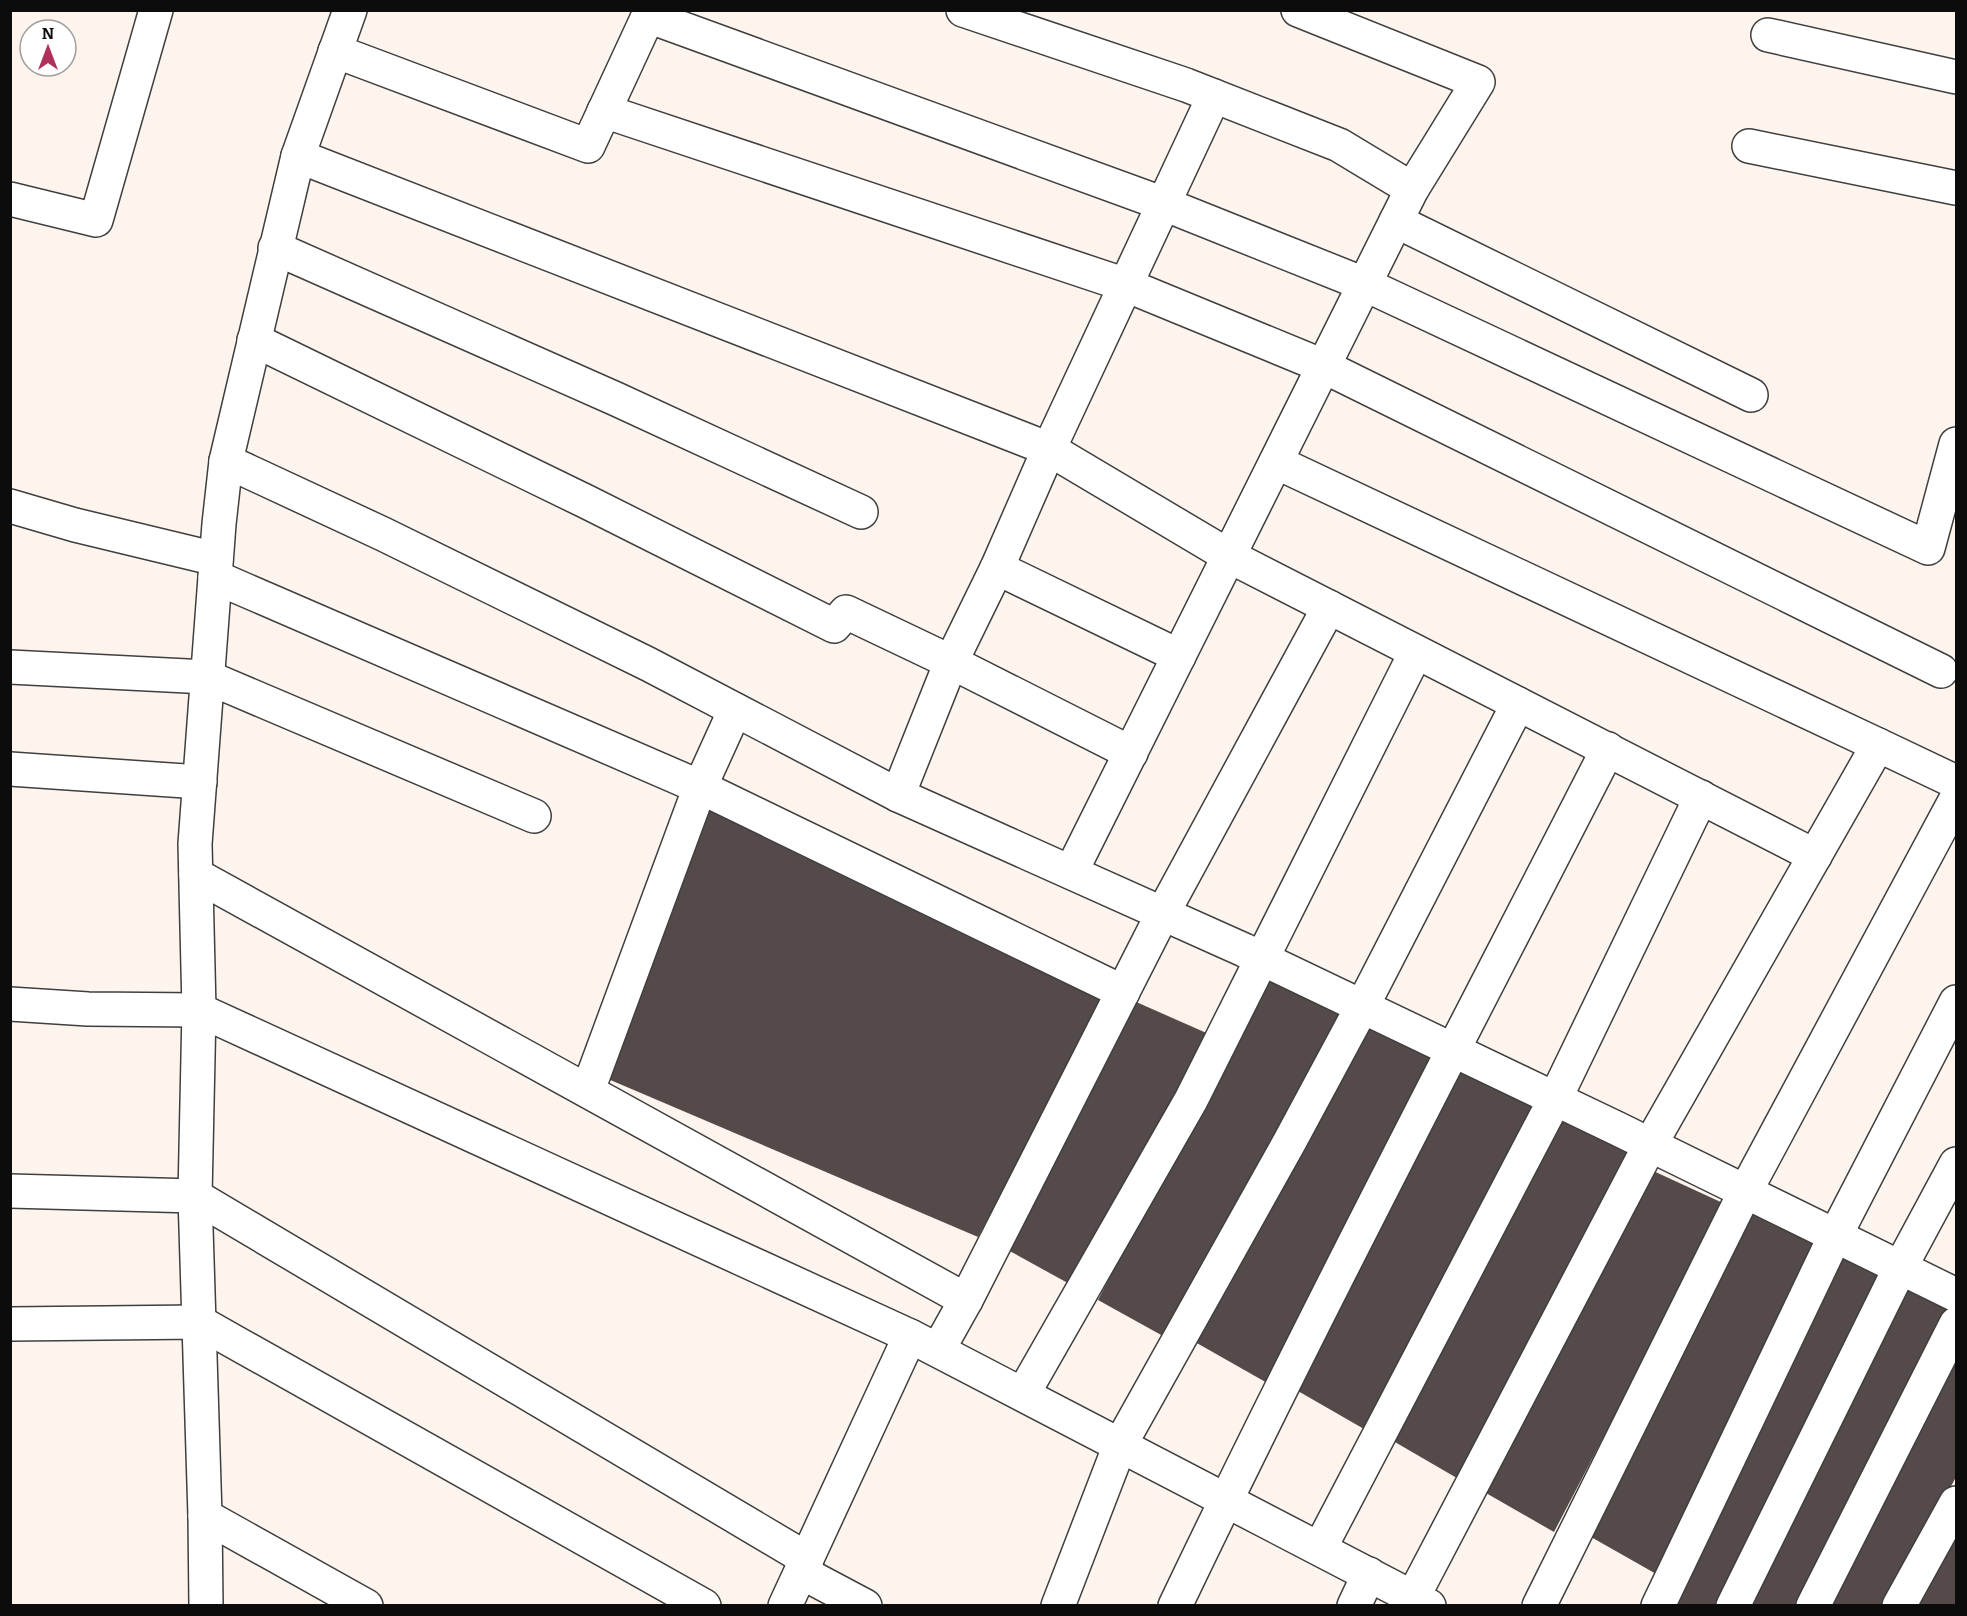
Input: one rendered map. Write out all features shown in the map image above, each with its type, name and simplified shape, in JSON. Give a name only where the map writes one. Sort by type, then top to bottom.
[{"type":"street","points":[[10,199],[96,220],[156,10]]},
{"type":"street","points":[[206,1605],[195,1196],[199,1010],[195,844],[215,568],[225,461],[275,248],[298,156],[350,10]]},
{"type":"street","points":[[963,10],[1214,96],[1340,145],[1412,189]]},
{"type":"street","points":[[1071,872],[1412,189],[1478,82],[1298,10]]},
{"type":"street","points":[[335,51],[588,146],[649,13],[1164,204],[1364,284],[1928,548],[1956,444]]},
{"type":"street","points":[[1768,35],[1956,77]]},
{"type":"street","points":[[898,795],[951,662],[997,568],[1049,449],[1214,96]]},
{"type":"street","points":[[604,111],[1126,285],[1323,366],[1941,671]]},
{"type":"street","points":[[1749,146],[1956,188]]},
{"type":"street","points":[[298,156],[1049,449],[1229,556],[1815,855]]},
{"type":"street","points":[[1396,221],[1751,395]]},
{"type":"street","points":[[275,248],[616,399],[861,512]]},
{"type":"street","points":[[254,340],[587,502],[834,626],[846,612],[1131,753]]},
{"type":"street","points":[[225,461],[383,534],[648,664],[898,795],[1263,959],[1956,1295]]},
{"type":"street","points":[[1276,462],[1956,782]]},
{"type":"street","points":[[10,506],[215,568],[700,787],[1123,992]]},
{"type":"street","points":[[997,568],[1179,656]]},
{"type":"street","points":[[785,1605],[924,1343],[966,1300],[1163,914],[1329,607]]},
{"type":"street","points":[[1023,1394],[1191,1100],[1416,652]]},
{"type":"street","points":[[10,667],[207,677],[534,816]]},
{"type":"street","points":[[1058,1605],[1120,1445],[1362,1007],[1518,704]]},
{"type":"street","points":[[588,1090],[700,787],[735,710]]},
{"type":"street","points":[[10,1004],[88,1009],[199,1010],[924,1343],[1421,1601],[1650,1145],[1878,745]]},
{"type":"street","points":[[1175,1605],[1453,1050],[1608,749]]},
{"type":"street","points":[[10,770],[200,782]]},
{"type":"street","points":[[1320,1548],[1555,1099],[1701,797]]},
{"type":"street","points":[[1539,1605],[1745,1192],[1956,800]]},
{"type":"street","points":[[196,875],[966,1300]]},
{"type":"street","points":[[1658,1605],[1835,1236],[1956,1002]]},
{"type":"street","points":[[1733,1605],[1900,1268],[1956,1164]]},
{"type":"street","points":[[10,1191],[195,1196],[865,1605]]},
{"type":"street","points":[[10,1324],[199,1322],[704,1605]]},
{"type":"street","points":[[1813,1605],[1956,1324]]},
{"type":"street","points":[[1899,1605],[1956,1503]]},
{"type":"street","points":[[205,1516],[366,1605]]},
{"type":"street","points":[[1354,1605],[1369,1574]]},
{"type":"building","points":[[706,800],[1106,998],[978,1237],[608,1079]]},
{"type":"building","points":[[1264,976],[1346,1012],[1172,1341],[1098,1300]]},
{"type":"building","points":[[1134,1001],[1211,1035],[1075,1287],[1006,1249]]},
{"type":"building","points":[[1364,1021],[1439,1057],[1269,1384],[1195,1342]]},
{"type":"building","points":[[1460,1067],[1535,1102],[1364,1429],[1291,1387]]},
{"type":"building","points":[[1558,1118],[1633,1153],[1462,1481],[1388,1438]]},
{"type":"building","points":[[1649,1169],[1725,1204],[1554,1532],[1479,1489]]},
{"type":"building","points":[[1753,1212],[1828,1248],[1658,1575],[1584,1533]]},
{"type":"building","points":[[1840,1252],[1880,1276],[1722,1606],[1670,1606]]},
{"type":"building","points":[[1905,1286],[1951,1308],[1801,1606],[1742,1606]]},
{"type":"building","points":[[1956,1346],[1956,1477],[1886,1606],[1828,1606]]},
{"type":"building","points":[[1956,1528],[1956,1606],[1914,1606]]}]
